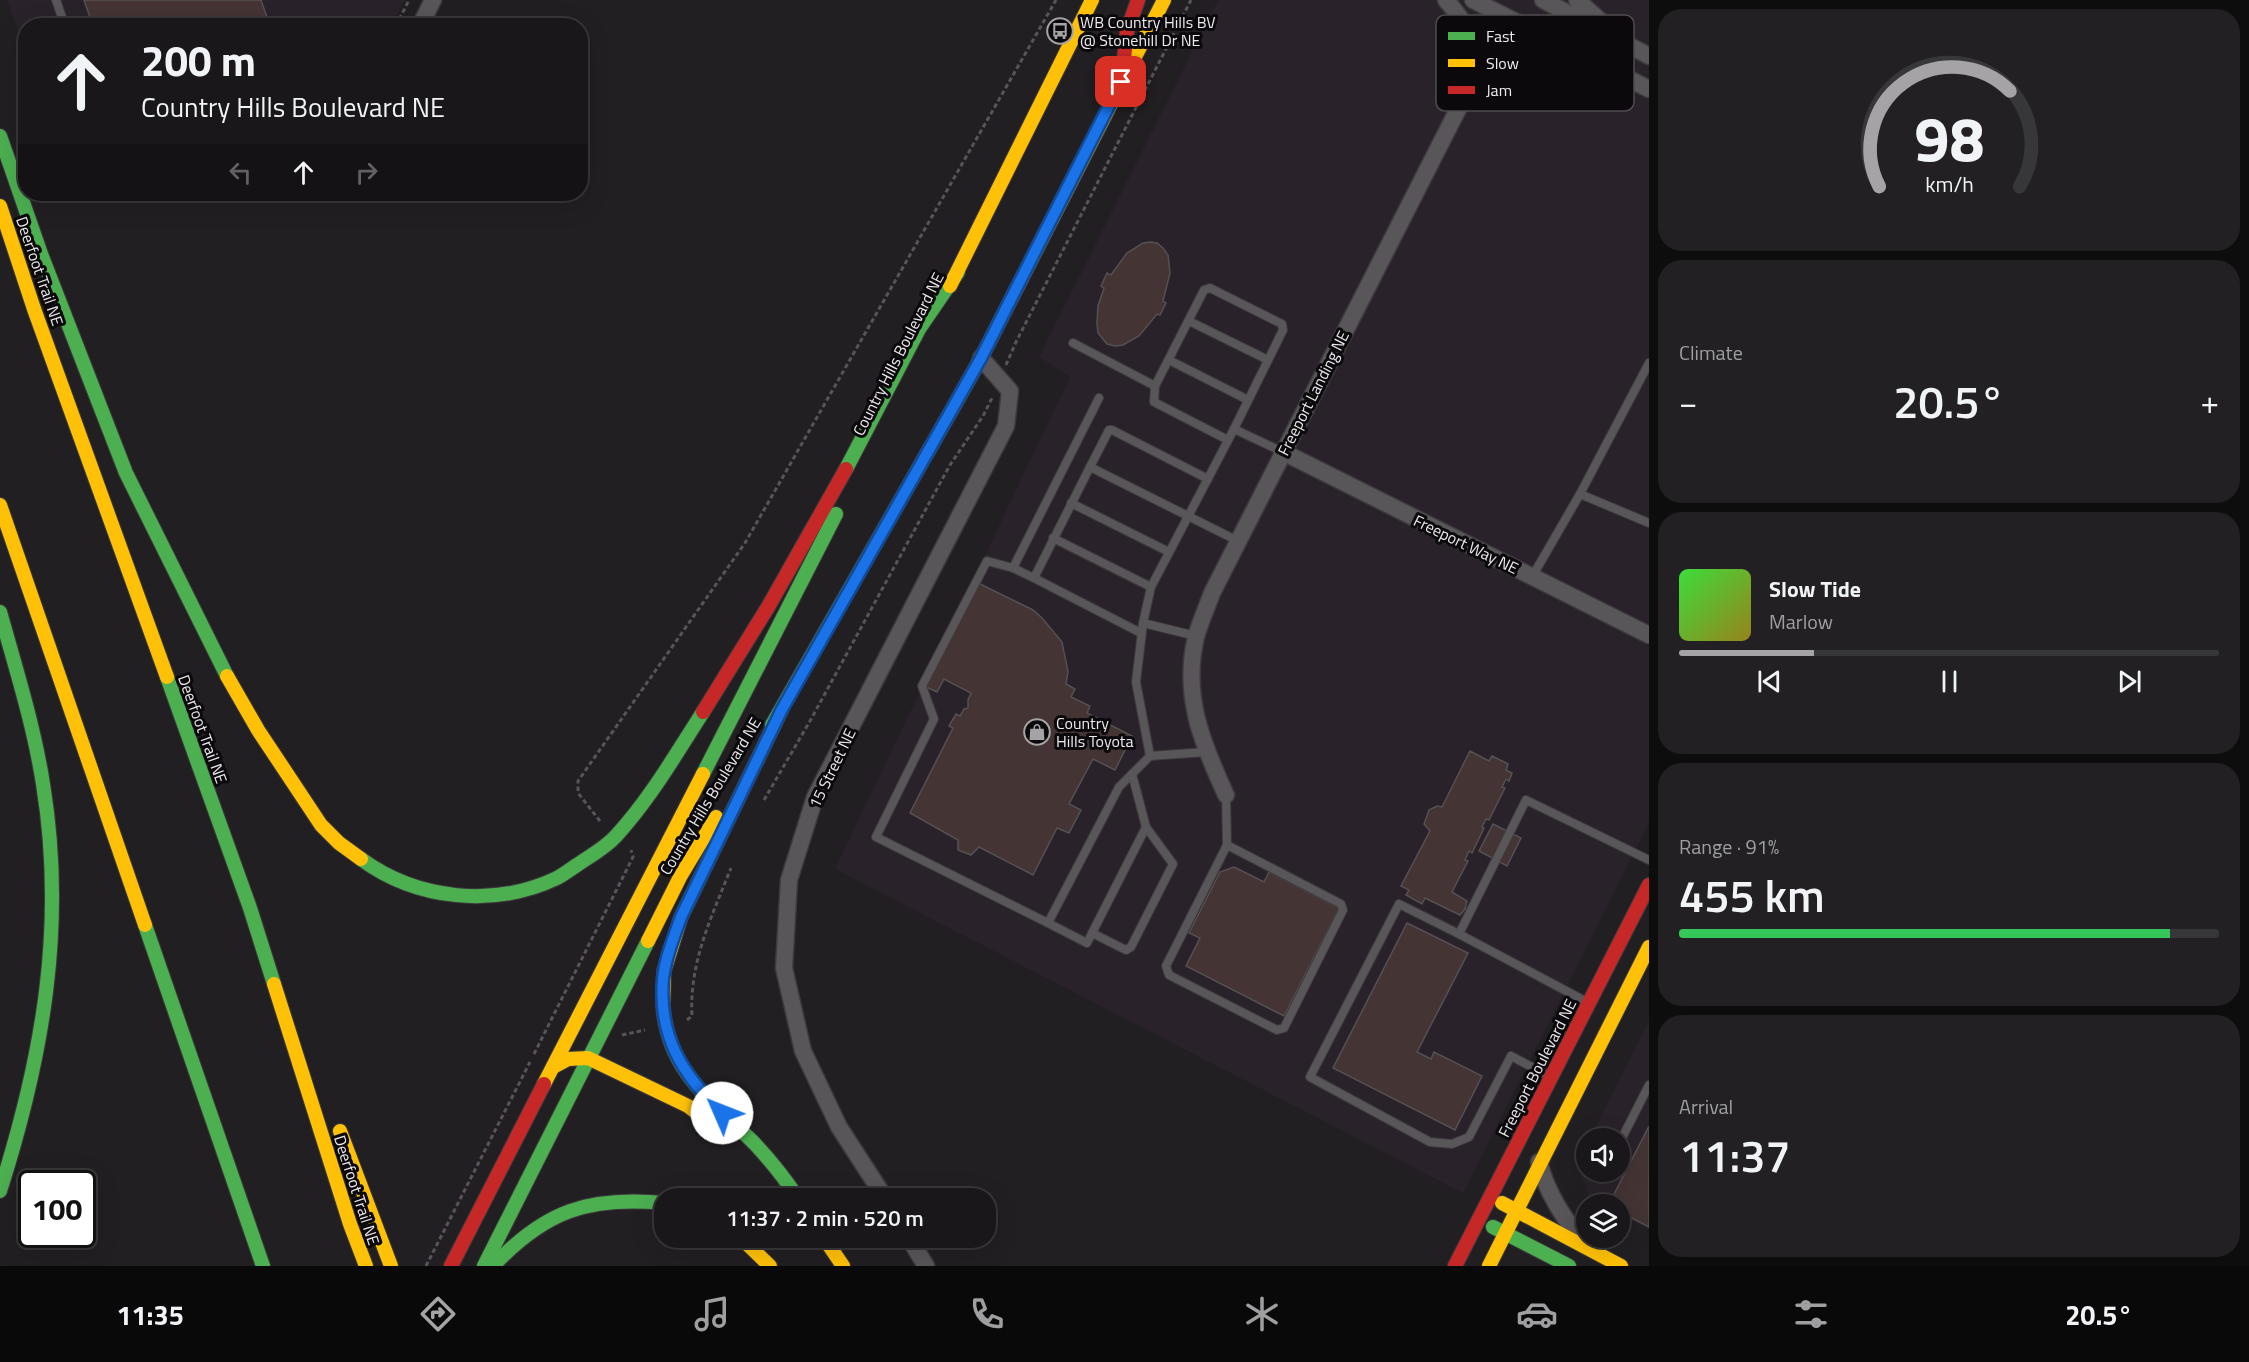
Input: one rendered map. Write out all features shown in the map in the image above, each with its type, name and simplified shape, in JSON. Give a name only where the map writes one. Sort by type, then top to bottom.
[{"type":"main road","name":"Country Hills Boulevard NE","points":[[451,1266],[781,626],[1092,0]]},
{"type":"main road","points":[[1121,82],[1127,31],[1138,0]]},
{"type":"main road","name":"Country Hills Boulevard NE","points":[[484,1266],[680,877],[781,711],[981,358],[1164,0]]},
{"type":"main road","points":[[0,136],[18,188]]},
{"type":"main road","points":[[23,201],[126,473],[217,658],[258,730],[321,825],[339,843],[364,862],[398,881],[429,891],[456,896],[488,896],[521,891],[556,878],[580,865],[615,837],[667,769],[757,626],[838,484],[919,329],[958,272]]},
{"type":"main road","name":"Deerfoot Trail NE","points":[[0,206],[34,309],[250,908],[350,1224],[366,1266]]},
{"type":"main road","points":[[0,505],[263,1266]]},
{"type":"main road","points":[[0,612],[43,784],[52,853],[53,912],[48,994],[40,1049],[21,1128],[0,1191]]},
{"type":"main road","points":[[781,711],[681,917],[670,947],[663,979],[666,1025],[670,1043],[683,1068],[700,1092],[760,1150],[790,1188]]},
{"type":"main road","name":"Freeport Boulevard NE","points":[[1455,1266],[1649,885]]},
{"type":"main road","points":[[250,908],[312,1057]]},
{"type":"main road","points":[[1489,1266],[1539,1162],[1649,949]]},
{"type":"main road","points":[[553,1066],[568,1059],[588,1058],[688,1106],[723,1133]]},
{"type":"main road","points":[[338,1123],[391,1266]]},
{"type":"main road","points":[[763,1174],[774,1188]]},
{"type":"main road","points":[[1490,1197],[1576,1242]]},
{"type":"main road","points":[[493,1266],[516,1242],[541,1222],[571,1209],[621,1199],[654,1202]]},
{"type":"main road","points":[[1478,1220],[1560,1265]]},
{"type":"main road","points":[[751,1248],[770,1266]]},
{"type":"main road","points":[[821,1248],[826,1266]]},
{"type":"main road","points":[[825,1248],[843,1266]]},
{"type":"main road","points":[[1588,1248],[1621,1266]]},
{"type":"street","points":[[424,18],[433,0]]},
{"type":"street","points":[[1446,0],[1459,15]]},
{"type":"street","points":[[1473,0],[1503,15]]},
{"type":"street","points":[[1544,0],[1572,15]]},
{"type":"street","points":[[1577,0],[1594,15]]},
{"type":"street","points":[[1634,48],[1649,56]]},
{"type":"street","points":[[1634,81],[1649,89]]},
{"type":"street","name":"Freeport Landing NE","points":[[1226,795],[1206,752],[1194,711],[1192,683],[1196,636],[1212,593],[1457,111]]},
{"type":"street","name":"15 Street NE","points":[[879,1188],[839,1127],[803,1051],[784,968],[789,880],[815,798],[1006,426],[1010,391],[981,358]]},
{"type":"street","name":"Freeport Way NE","points":[[1283,452],[1649,635]]},
{"type":"street","points":[[1539,1162],[1544,1184],[1563,1217],[1576,1234]]},
{"type":"street","points":[[915,1248],[926,1266]]},
{"type":"lane","points":[[56,0],[62,18]]},
{"type":"lane","points":[[1150,756],[1136,682],[1141,633],[1150,587],[1234,429],[1283,330],[1282,324],[1210,288],[1204,290],[1155,386],[1154,402],[1228,440]]},
{"type":"lane","points":[[1189,321],[1268,360]]},
{"type":"lane","points":[[1073,343],[1155,386]]},
{"type":"lane","points":[[1169,360],[1248,400]]},
{"type":"lane","points":[[1532,577],[1580,494],[1649,363]]},
{"type":"lane","points":[[1013,568],[1100,398]]},
{"type":"lane","points":[[1234,429],[1283,452]]},
{"type":"lane","points":[[1034,578],[1109,430],[1208,479]]},
{"type":"lane","points":[[1090,467],[1238,541]]},
{"type":"lane","points":[[1580,494],[1649,523]]},
{"type":"lane","points":[[1071,503],[1169,552]]},
{"type":"lane","points":[[1053,538],[1150,587]]},
{"type":"lane","points":[[1141,633],[1013,568],[987,561],[922,686],[934,719],[876,837],[1087,943],[1146,827]]},
{"type":"lane","points":[[1143,623],[1196,636]]},
{"type":"lane","points":[[1048,923],[1119,787],[1150,756],[1206,752]]},
{"type":"lane","points":[[1092,933],[1126,950],[1131,946],[1173,864],[1146,827],[1132,774]]},
{"type":"lane","points":[[1226,795],[1227,846],[1166,966],[1169,975],[1277,1030],[1284,1028],[1343,910],[1341,904],[1227,846]]},
{"type":"lane","points":[[1459,934],[1526,800],[1649,860]]},
{"type":"lane","points":[[1551,1077],[1511,1056],[1469,1137],[1452,1144],[1430,1142],[1310,1077],[1399,904],[1589,1003]]},
{"type":"lane","points":[[1627,1128],[1649,1085]]},
{"type":"path","points":[[400,18],[409,0]]},
{"type":"path","points":[[426,1266],[633,857],[632,850],[615,837],[592,813],[578,793],[578,782],[745,543],[1056,0]]},
{"type":"path","points":[[760,806],[810,721],[950,465],[983,416],[1016,342],[1191,0]]},
{"type":"path","points":[[681,1022],[689,1020],[692,1016],[691,992],[694,970],[733,864]]},
{"type":"path","points":[[616,1036],[648,1029]]},
{"type":"shaded area","points":[[7,0],[405,0],[396,18],[18,18],[18,32]]},
{"type":"shaded area","points":[[1218,0],[1649,0],[1649,823],[1463,1193],[835,869],[1070,377],[1039,357]]},
{"type":"shaded area","points":[[1649,1020],[1649,1230],[1630,1220],[1630,1194],[1588,1194],[1584,1182],[1630,1182],[1630,1128],[1595,1128]]},
{"type":"building","points":[[84,0],[261,0],[267,18],[90,18]]},
{"type":"building","points":[[1143,243],[1157,243],[1168,255],[1170,273],[1163,301],[1166,303],[1160,315],[1157,314],[1139,336],[1123,345],[1107,344],[1098,333],[1098,306],[1104,288],[1101,286],[1107,273],[1111,275],[1127,253]]},
{"type":"building","name":"Country Hills Toyota","points":[[978,583],[1033,610],[1042,618],[1062,642],[1068,672],[1066,684],[1075,689],[1071,697],[1090,706],[1087,713],[1132,736],[1115,770],[1093,759],[1069,804],[1081,810],[1069,833],[1057,828],[1033,875],[979,847],[971,855],[958,850],[958,840],[910,813],[953,728],[949,726],[956,714],[960,716],[964,709],[968,708],[971,693],[944,679],[937,692],[924,686]]},
{"type":"building","points":[[1470,751],[1489,761],[1492,756],[1508,764],[1506,770],[1512,773],[1509,781],[1506,779],[1502,787],[1505,788],[1489,820],[1486,819],[1482,827],[1484,828],[1472,853],[1469,851],[1465,860],[1468,861],[1452,892],[1467,901],[1460,915],[1425,898],[1422,904],[1406,895],[1409,890],[1401,886],[1430,831],[1424,824],[1429,810],[1437,806],[1442,807]]},
{"type":"building","points":[[1493,824],[1521,838],[1507,866],[1479,851]]},
{"type":"building","points":[[1234,867],[1264,882],[1269,872],[1339,908],[1284,1016],[1186,966],[1200,938],[1189,933],[1220,872]]},
{"type":"building","points":[[1407,923],[1468,953],[1417,1052],[1431,1059],[1434,1052],[1482,1076],[1455,1130],[1333,1068]]},
{"type":"building","points":[[1649,1126],[1649,1227],[1630,1217],[1630,1194],[1614,1194],[1620,1182],[1630,1182],[1630,1163]]},
{"type":"traffic: fast","points":[[0,136],[18,188]]},
{"type":"traffic: fast","points":[[23,201],[126,473],[227,676]]},
{"type":"traffic: fast","points":[[846,469],[919,329],[958,272]]},
{"type":"traffic: fast","points":[[772,725],[954,406]]},
{"type":"traffic: fast","points":[[703,774],[836,514]]},
{"type":"traffic: fast","points":[[0,612],[39,762],[50,836],[52,888],[51,939],[39,1040],[15,1141],[0,1191]]},
{"type":"traffic: fast","points":[[167,677],[250,908],[274,984]]},
{"type":"traffic: fast","points":[[361,859],[383,873],[406,883],[431,891],[456,895],[482,896],[508,893],[557,878],[599,851],[616,836],[651,792],[703,712]]},
{"type":"traffic: fast","points":[[145,925],[263,1266]]},
{"type":"traffic: fast","points":[[484,1266],[648,941]]},
{"type":"traffic: fast","points":[[663,1006],[673,1049],[683,1067],[708,1099],[761,1150],[791,1188]]},
{"type":"traffic: fast","points":[[493,1266],[531,1232],[570,1211],[613,1202],[654,1202]]},
{"type":"traffic: fast","points":[[1493,1227],[1569,1266]]},
{"type":"traffic: slow","points":[[950,286],[1092,0]]},
{"type":"traffic: slow","points":[[954,406],[981,358],[1164,0]]},
{"type":"traffic: slow","points":[[0,206],[34,309],[167,677]]},
{"type":"traffic: slow","points":[[0,505],[145,925]]},
{"type":"traffic: slow","points":[[227,676],[258,730],[321,825],[339,843],[361,859]]},
{"type":"traffic: slow","points":[[663,1006],[664,971],[681,917],[781,711]]},
{"type":"traffic: slow","points":[[544,1084],[703,774]]},
{"type":"traffic: slow","points":[[648,941],[680,877],[716,817]]},
{"type":"traffic: slow","points":[[1489,1266],[1649,947]]},
{"type":"traffic: slow","points":[[274,984],[350,1224],[366,1266]]},
{"type":"traffic: slow","points":[[553,1067],[568,1059],[588,1058],[688,1106],[716,1128]]},
{"type":"traffic: slow","points":[[340,1131],[391,1266]]},
{"type":"traffic: slow","points":[[1502,1203],[1621,1266]]},
{"type":"traffic: slow","points":[[751,1248],[770,1266]]},
{"type":"traffic: slow","points":[[831,1248],[843,1266]]},
{"type":"traffic: jam","points":[[1123,68],[1127,31],[1138,0]]},
{"type":"traffic: jam","points":[[703,712],[768,607],[846,469]]},
{"type":"traffic: jam","points":[[1455,1266],[1649,885]]},
{"type":"traffic: jam","points":[[451,1266],[544,1084]]},
{"type":"place","name":"WB Country Hills BV @ Stonehill Dr NE","points":[[1060,31]]},
{"type":"place","name":"Country Hills Toyota","points":[[1037,732]]},
{"type":"route","points":[[722,1113],[700,1092],[683,1068],[670,1043],[666,1025],[663,979],[670,947],[681,917],[781,711],[981,358],[1121,82]]}]
